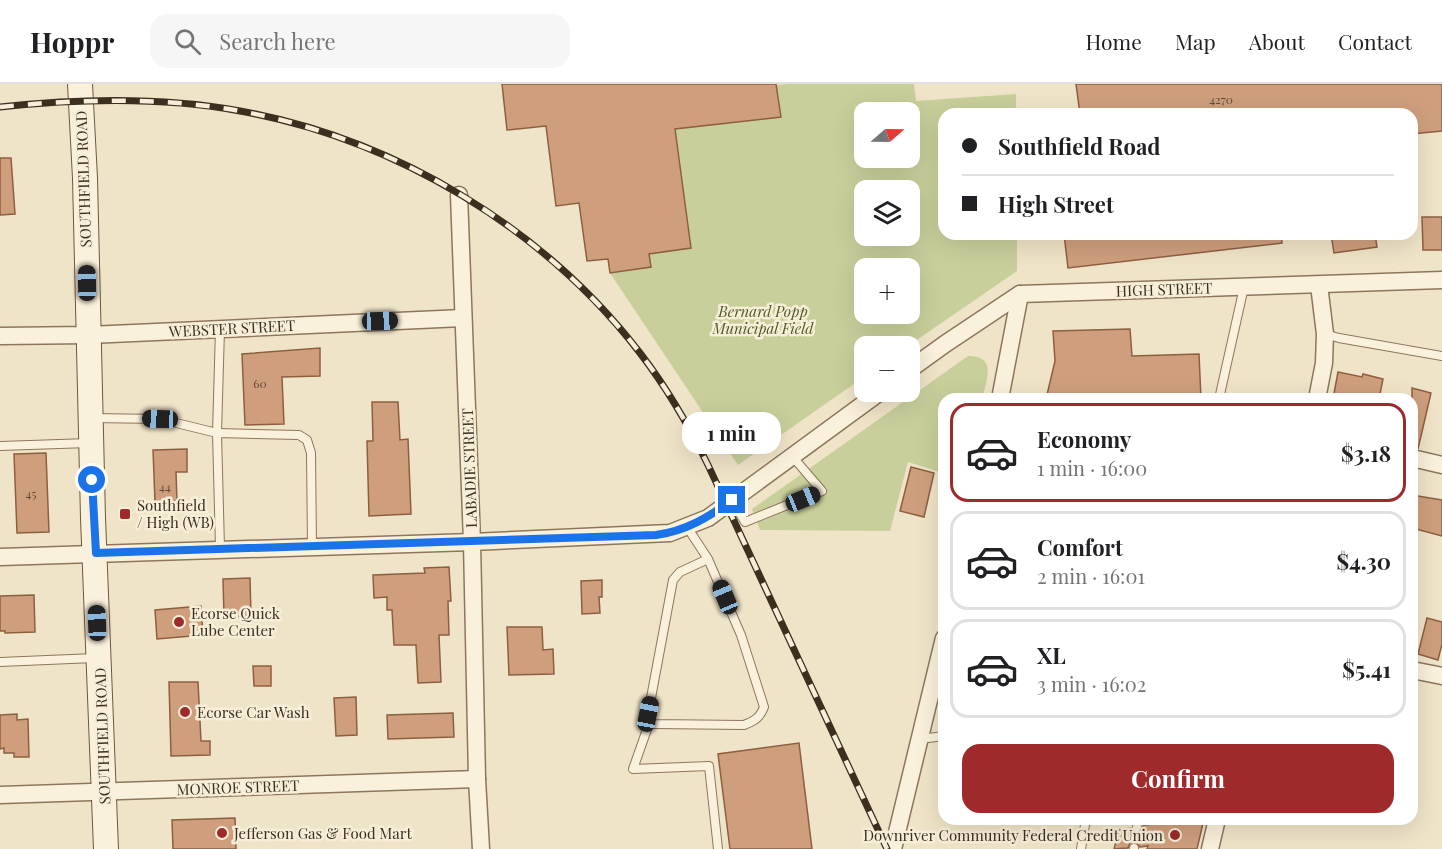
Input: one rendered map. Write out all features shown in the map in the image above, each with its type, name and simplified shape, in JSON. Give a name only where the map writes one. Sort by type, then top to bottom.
[{"type":"main road","name":"SOUTHFIELD ROAD","points":[[80,84],[106,849]]},
{"type":"street","name":"LABADIE STREET","points":[[459,195],[481,849]]},
{"type":"street","name":"HIGH STREET","points":[[1020,294],[1442,280]]},
{"type":"street","points":[[1318,393],[1324,363],[1325,334],[1319,285]]},
{"type":"street","points":[[920,362],[1020,294]]},
{"type":"street","points":[[1001,393],[1020,294]]},
{"type":"street","name":"WEBSTER STREET","points":[[0,336],[89,335],[463,318]]},
{"type":"street","points":[[0,557],[220,548],[472,542],[670,533],[708,518],[866,402]]},
{"type":"street","points":[[1418,459],[1442,465]]},
{"type":"street","points":[[893,849],[938,663]]},
{"type":"street","points":[[1418,671],[1442,676]]},
{"type":"street","name":"MONROE STREET","points":[[0,795],[477,779]]},
{"type":"street","points":[[1210,849],[1216,825]]},
{"type":"lane","points":[[1220,393],[1244,287]]},
{"type":"lane","points":[[220,329],[217,433],[220,548]]},
{"type":"lane","points":[[1325,334],[1442,356]]},
{"type":"lane","points":[[91,418],[160,419],[217,433],[299,435],[307,440],[311,453],[312,546]]},
{"type":"lane","points":[[0,446],[92,443]]},
{"type":"lane","points":[[732,500],[745,522],[822,491],[792,456]]},
{"type":"lane","points":[[650,721],[654,724],[744,725],[762,714],[764,707],[741,635],[708,559],[687,527]]},
{"type":"lane","points":[[708,559],[680,572],[673,580],[648,714],[650,721],[633,769],[709,766],[718,849]]},
{"type":"lane","points":[[0,662],[99,658]]},
{"type":"lane","points":[[920,739],[938,737]]},
{"type":"lane","points":[[1081,849],[1085,825]]},
{"type":"green space","name":"Bernard Popp Municipal Field","points":[[914,84],[916,101],[1016,94],[1016,108],[938,108],[938,240],[1017,240],[1017,271],[920,338],[854,336],[854,384],[738,465],[610,273],[651,267],[649,254],[675,129],[780,117],[776,85]]},
{"type":"green space","points":[[968,356],[977,357],[987,365],[983,393],[938,393],[938,471],[908,462],[890,531],[760,530],[752,509],[903,402],[920,402],[920,390]]},
{"type":"building","points":[[502,84],[776,84],[781,117],[675,129],[691,248],[649,254],[651,267],[610,273],[608,259],[587,261],[579,203],[556,206],[546,126],[507,130]]},
{"type":"building","points":[[1076,84],[1442,84],[1442,131],[1418,133],[1418,108],[1079,108]]},
{"type":"building","points":[[0,158],[11,158],[15,214],[0,215]]},
{"type":"building","points":[[1422,217],[1442,217],[1442,250],[1423,250]]},
{"type":"building","points":[[1065,240],[1282,240],[1282,243],[1068,268]]},
{"type":"building","points":[[1332,240],[1376,240],[1377,247],[1334,253]]},
{"type":"building","points":[[1130,329],[1132,356],[1199,354],[1201,393],[1047,393],[1055,361],[1053,331]]},
{"type":"building","points":[[320,348],[320,376],[282,377],[284,424],[245,425],[242,354]]},
{"type":"building","points":[[1338,372],[1362,377],[1363,374],[1383,379],[1380,393],[1334,393]]},
{"type":"building","points":[[1412,388],[1431,393],[1418,449],[1418,393],[1412,393]]},
{"type":"building","points":[[372,402],[398,402],[400,440],[408,439],[411,514],[369,516],[367,441],[373,441]]},
{"type":"building","points":[[187,449],[187,472],[176,472],[177,501],[155,502],[153,450]]},
{"type":"building","points":[[46,453],[49,532],[17,533],[14,454]]},
{"type":"building","points":[[911,467],[934,473],[924,517],[900,511]]},
{"type":"building","points":[[1418,496],[1442,500],[1442,536],[1418,530]]},
{"type":"building","points":[[449,567],[451,601],[448,601],[449,635],[439,635],[441,682],[418,683],[416,645],[394,645],[392,610],[387,610],[387,597],[374,598],[373,575],[425,573],[424,568]]},
{"type":"building","points":[[250,578],[251,616],[224,617],[223,579]]},
{"type":"building","points":[[602,580],[602,597],[599,597],[600,613],[582,614],[581,581]]},
{"type":"building","points":[[34,595],[35,632],[5,633],[5,631],[0,631],[0,596]]},
{"type":"building","name":"Ecorse Quick Lube Center","points":[[201,606],[203,635],[157,639],[155,610]]},
{"type":"building","points":[[1427,618],[1442,622],[1442,644],[1438,660],[1418,654]]},
{"type":"building","points":[[507,627],[542,627],[543,650],[553,649],[554,674],[509,675]]},
{"type":"building","points":[[253,666],[271,666],[271,686],[254,686]]},
{"type":"building","name":"Ecorse Car Wash","points":[[169,682],[198,682],[201,741],[210,741],[210,755],[171,756]]},
{"type":"building","points":[[356,697],[357,735],[336,736],[334,698]]},
{"type":"building","points":[[453,713],[454,737],[388,739],[387,715]]},
{"type":"building","points":[[17,714],[17,720],[28,719],[29,757],[14,757],[14,753],[4,753],[4,748],[0,749],[0,715]]},
{"type":"building","points":[[799,743],[812,849],[730,849],[718,754]]},
{"type":"building","points":[[235,818],[236,849],[173,849],[172,820]]},
{"type":"building","name":"Downriver Community Federal Credit Union","points":[[1144,825],[1203,825],[1197,849],[1147,849],[1148,846],[1140,847],[1135,842],[1130,843],[1128,848],[1114,849],[1119,830],[1131,828],[1133,832],[1139,833]]},
{"type":"railway","points":[[0,107],[59,102],[151,101],[211,106],[298,124],[354,143],[409,167],[462,196],[512,229],[559,266],[602,308],[640,353],[685,422],[708,465],[887,849]]},
{"type":"place","name":"Southfield / High (WB)","points":[[125,514]]},
{"type":"place","name":"Ecorse Quick Lube Center","points":[[179,622]]},
{"type":"place","name":"Ecorse Car Wash","points":[[185,712]]},
{"type":"place","name":"Jefferson Gas & Food Mart","points":[[222,833]]},
{"type":"place","name":"Downriver Community Federal Credit Union","points":[[1175,835]]},
{"type":"route","points":[[92,480],[96,553],[656,535],[670,533],[708,518],[732,500]]}]
